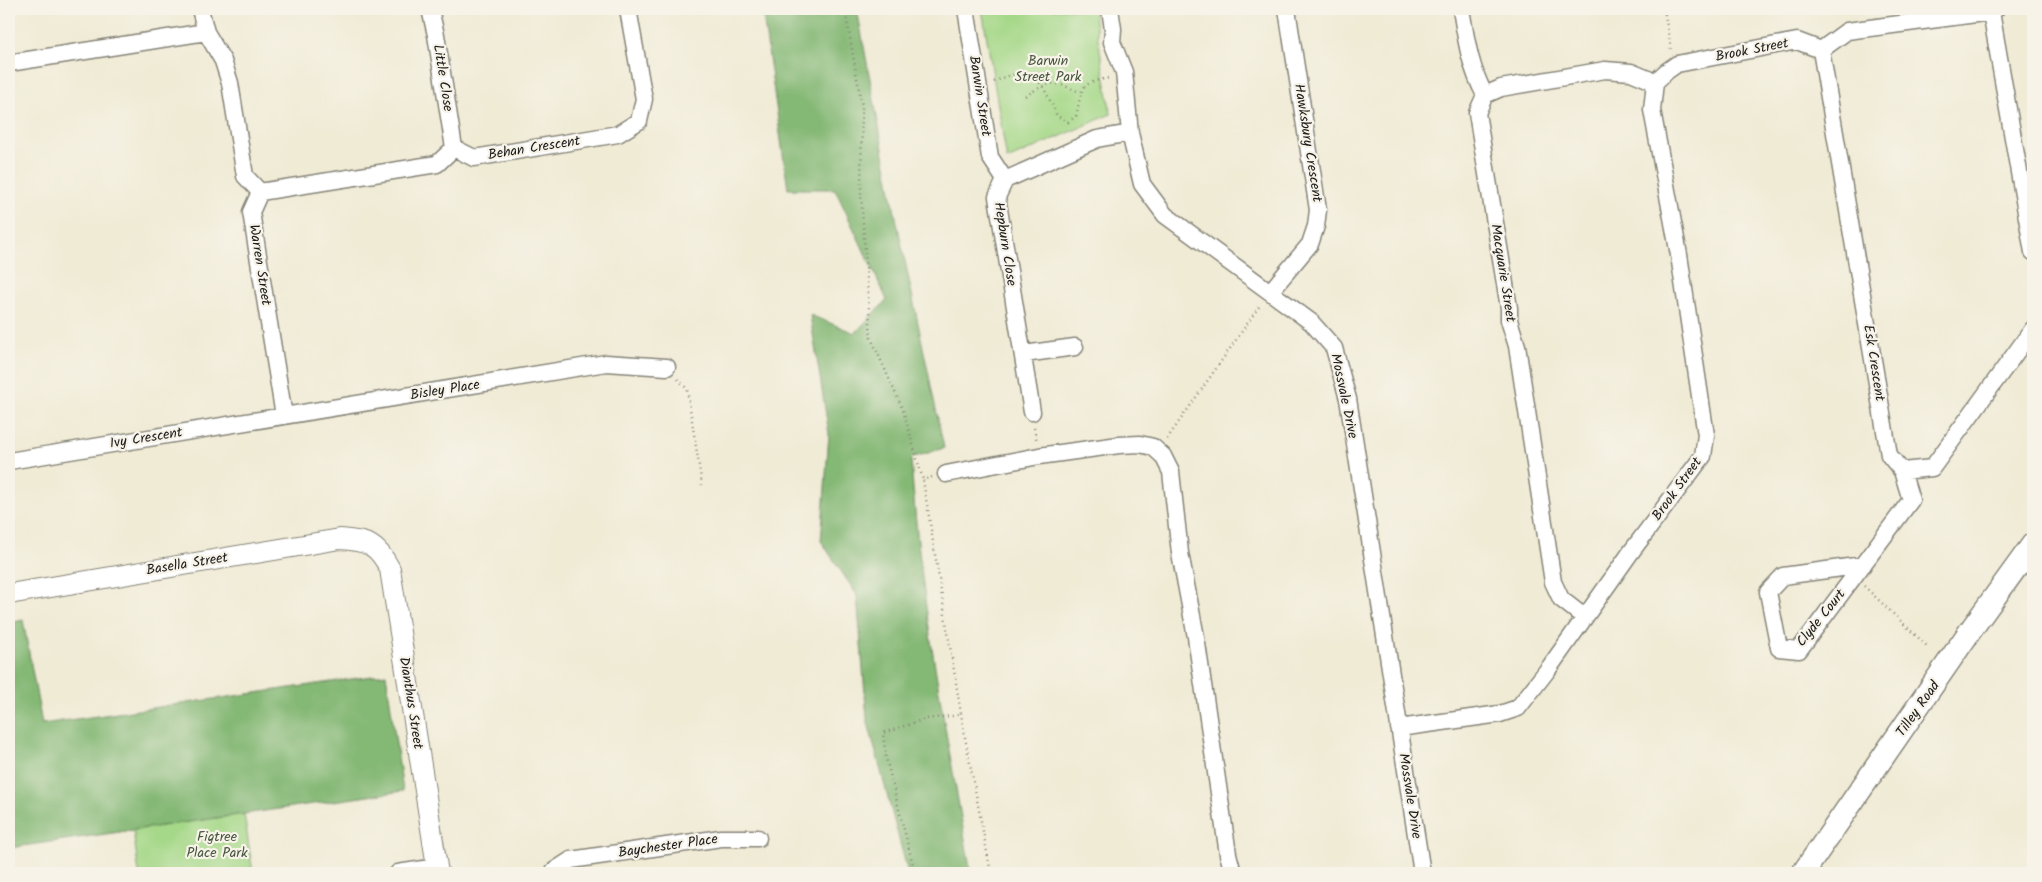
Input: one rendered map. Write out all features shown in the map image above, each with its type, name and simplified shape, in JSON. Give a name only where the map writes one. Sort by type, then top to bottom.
[{"type":"main road","name":"Tilley Road","points":[[1803,873],[2033,544]]},
{"type":"street","points":[[200,9],[206,32],[223,61],[230,83],[246,176],[260,192],[437,164],[454,148]]},
{"type":"street","name":"Little Close","points":[[430,9],[454,148]]},
{"type":"street","name":"Behan Crescent","points":[[454,148],[474,158],[618,134],[639,121],[644,99],[628,9]]},
{"type":"street","name":"Barwin Street","points":[[966,9],[990,158],[1005,180]]},
{"type":"street","name":"Mossvale Drive","points":[[1110,9],[1113,29],[1112,42],[1124,72],[1130,133],[1142,184],[1165,215],[1310,322],[1334,348],[1348,399],[1422,873]]},
{"type":"street","name":"Hawksbury Crescent","points":[[1270,292],[1310,244],[1316,226],[1318,210],[1287,9]]},
{"type":"street","points":[[1461,9],[1470,59],[1476,78],[1485,95],[1501,88],[1605,70],[1631,72],[1655,82]]},
{"type":"street","points":[[1821,50],[1847,31],[1994,10],[2033,252]]},
{"type":"street","points":[[9,63],[206,32]]},
{"type":"street","name":"Brook Street","points":[[1400,728],[1500,714],[1518,708],[1703,456],[1706,435],[1702,406],[1652,110],[1655,82],[1677,64],[1797,41],[1821,50]]},
{"type":"street","name":"Esk Crescent","points":[[1821,50],[1889,455],[1902,471]]},
{"type":"street","name":"Macquarie Street","points":[[1485,95],[1477,114],[1509,308],[1509,320],[1517,346],[1552,582],[1561,599],[1584,617]]},
{"type":"street","points":[[1005,180],[1096,139],[1130,133]]},
{"type":"street","name":"Hepburn Close","points":[[1005,180],[997,197],[1032,412]]},
{"type":"street","name":"Warren Street","points":[[260,192],[251,212],[284,416]]},
{"type":"street","points":[[1902,471],[1932,468],[2033,329]]},
{"type":"street","points":[[1024,354],[1075,346]]},
{"type":"street","name":"Bisley Place","points":[[284,416],[606,363],[667,367]]},
{"type":"street","name":"Ivy Crescent","points":[[9,461],[284,416]]},
{"type":"street","points":[[946,474],[1039,456],[1140,444],[1153,447],[1163,456],[1171,472],[1180,553],[1196,637],[1228,854],[1233,873]]},
{"type":"street","name":"Clyde Court","points":[[1858,571],[1783,576],[1768,592],[1779,648],[1799,650],[1858,571],[1911,500],[1902,471]]},
{"type":"street","name":"Basella Street","points":[[9,594],[340,539],[366,542]]},
{"type":"street","name":"Dianthus Street","points":[[366,542],[382,553],[390,568],[438,870]]},
{"type":"street","name":"Baychester Place","points":[[554,873],[554,871],[571,860],[721,838],[758,838]]},
{"type":"street","points":[[398,873],[438,870]]},
{"type":"path","points":[[845,9],[862,106],[861,194],[871,338],[903,410],[923,480],[961,715],[991,873]]},
{"type":"path","points":[[1664,9],[1672,51],[1677,64]]},
{"type":"path","points":[[979,89],[1003,77],[1022,73],[1036,78],[1043,85],[1057,116],[1068,122],[1076,116],[1079,92],[1086,85],[1109,78]]},
{"type":"path","points":[[1025,96],[1043,85],[1054,83],[1079,92]]},
{"type":"path","points":[[1166,440],[1270,292]]},
{"type":"path","points":[[667,367],[687,389],[702,485]]},
{"type":"path","points":[[1032,412],[1039,456]]},
{"type":"path","points":[[923,480],[946,474]]},
{"type":"path","points":[[1858,571],[1929,648]]},
{"type":"path","points":[[915,873],[886,758],[883,733],[925,720],[961,715]]},
{"type":"green space","points":[[762,9],[857,9],[894,208],[944,448],[911,458],[920,563],[927,615],[971,873],[908,873],[867,719],[857,595],[821,541],[829,434],[810,315],[855,333],[887,300],[835,189],[788,189]]},
{"type":"green space","name":"Barwin Street Park","points":[[982,9],[1093,9],[1111,114],[1007,160]]},
{"type":"green space","points":[[23,620],[42,724],[386,674],[403,791],[9,848],[9,623]]},
{"type":"green space","name":"Figtree Place Park","points":[[244,814],[253,873],[139,873],[133,830]]}]
